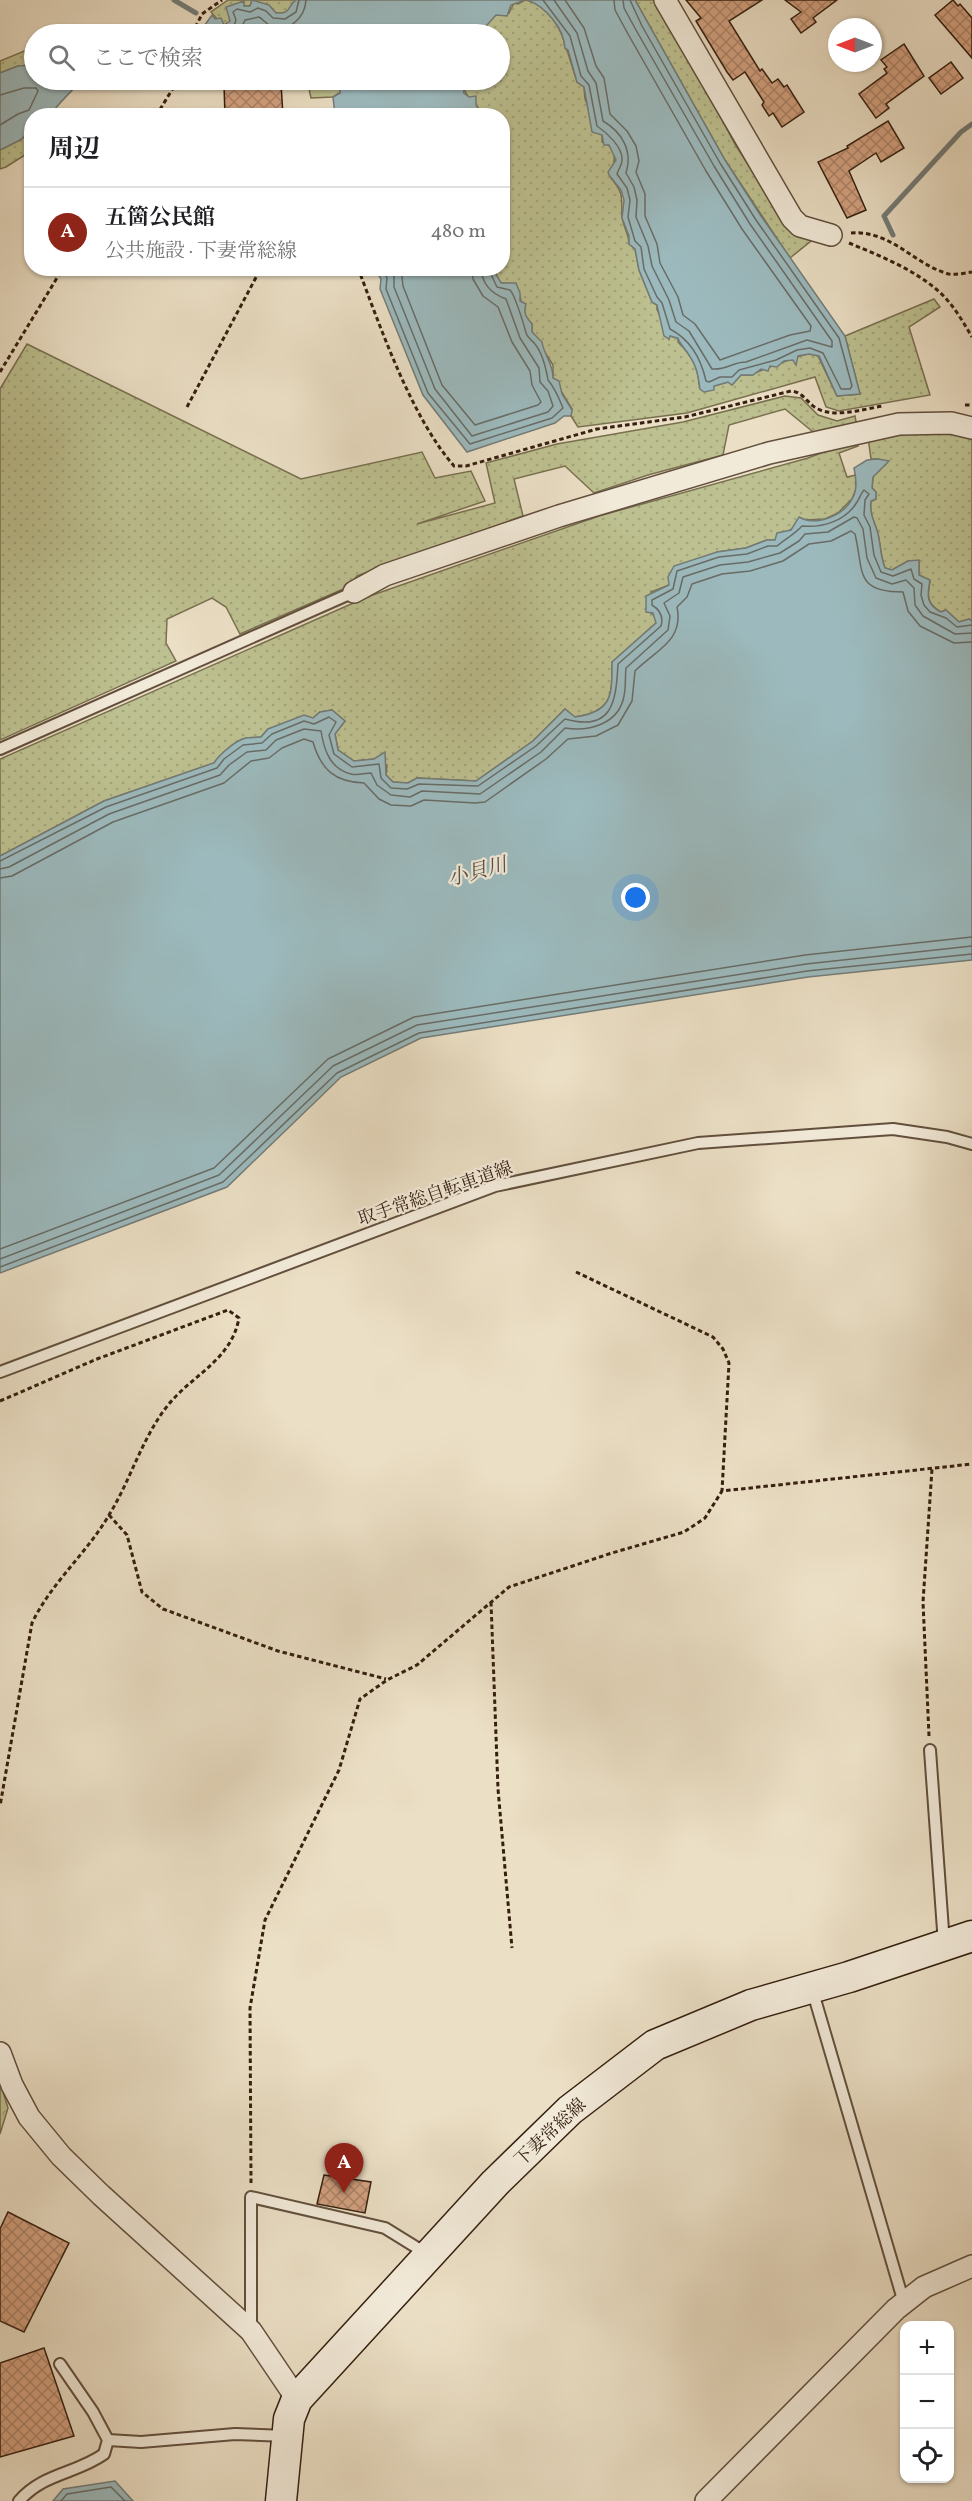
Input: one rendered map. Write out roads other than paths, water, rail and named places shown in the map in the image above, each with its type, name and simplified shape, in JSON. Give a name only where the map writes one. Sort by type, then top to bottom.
[{"type":"main road","name":"下妻常総線","points":[[281,2501],[289,2419],[297,2399],[495,2183],[570,2110],[655,2044],[751,2005],[812,1988],[972,1936]]},
{"type":"street","points":[[665,0],[792,218],[800,226],[809,230],[831,235]]},
{"type":"street","points":[[354,592],[385,575],[559,516],[769,453],[899,424],[951,423],[972,428]]},
{"type":"street","points":[[0,2053],[12,2085],[29,2117],[61,2156],[100,2195],[251,2331],[297,2399]]},
{"type":"street","points":[[706,2501],[904,2302],[924,2287],[972,2266]]},
{"type":"lane","points":[[0,749],[354,592]]},
{"type":"lane","name":"取手常総自転車道線","points":[[0,1372],[495,1186],[698,1143],[894,1130],[947,1137],[972,1144]]},
{"type":"lane","points":[[930,1750],[944,1944]]},
{"type":"lane","points":[[812,1988],[904,2302]]},
{"type":"lane","points":[[251,2331],[251,2197],[385,2228],[430,2256]]},
{"type":"lane","points":[[19,2501],[44,2480],[91,2463],[104,2454],[108,2440],[93,2412],[60,2364]]},
{"type":"lane","points":[[108,2440],[141,2442],[235,2434],[287,2436]]},
{"type":"water","points":[[252,0],[269,5],[276,13],[281,13],[287,11],[296,0],[525,0],[511,5],[507,16],[496,15],[488,24],[226,24],[230,21],[226,7],[244,1],[244,6],[250,6]]},
{"type":"water","points":[[527,0],[635,0],[725,160],[761,216],[845,336],[860,394],[837,396],[819,356],[809,354],[798,356],[796,365],[793,360],[784,361],[777,367],[770,366],[768,371],[761,369],[753,375],[741,375],[732,385],[728,382],[714,386],[714,390],[704,392],[700,389],[694,363],[678,338],[670,336],[669,339],[664,336],[657,305],[652,302],[639,270],[635,249],[629,244],[629,236],[622,218],[624,200],[621,190],[608,172],[616,160],[609,145],[604,145],[602,135],[592,132],[584,87],[577,82],[561,33],[547,13]]},
{"type":"water","points":[[212,15],[215,19],[221,18],[224,24],[206,24]]},
{"type":"water","points":[[24,66],[24,90],[72,90],[56,108],[24,108],[24,137],[0,150],[0,73]]},
{"type":"water","points":[[340,90],[464,90],[469,97],[476,96],[478,108],[334,108],[333,97],[340,93]]},
{"type":"water","points":[[379,276],[497,276],[501,283],[516,283],[520,301],[526,304],[525,312],[532,324],[532,332],[542,342],[552,368],[553,378],[559,381],[562,394],[572,410],[571,416],[564,416],[555,423],[467,452],[423,395],[380,289]]},
{"type":"water","name":"小貝川","points":[[867,460],[889,461],[873,477],[872,488],[876,492],[876,499],[871,501],[872,517],[885,568],[892,570],[908,561],[919,560],[919,575],[930,580],[928,595],[930,603],[941,612],[946,610],[959,622],[969,619],[972,621],[972,960],[808,977],[421,1038],[341,1077],[227,1187],[0,1273],[0,856],[104,801],[214,763],[228,748],[242,739],[261,737],[268,729],[304,715],[313,718],[320,712],[332,710],[345,721],[335,734],[338,750],[354,761],[374,759],[385,752],[386,775],[393,782],[408,783],[417,778],[476,781],[533,741],[565,709],[575,717],[588,715],[603,706],[608,700],[612,684],[612,662],[656,623],[653,613],[646,612],[646,596],[669,585],[668,577],[674,566],[717,552],[746,548],[767,540],[775,540],[777,533],[791,530],[799,517],[814,521],[830,518],[844,509],[855,494],[854,468]]},
{"type":"water","points":[[115,2481],[133,2501],[53,2501],[63,2489]]},
{"type":"waterway","points":[[174,0],[196,13]]},
{"type":"waterway","points":[[893,235],[884,216],[961,132],[972,124]]},
{"type":"place","name":"五箇公民館","points":[[344,2193]]}]
